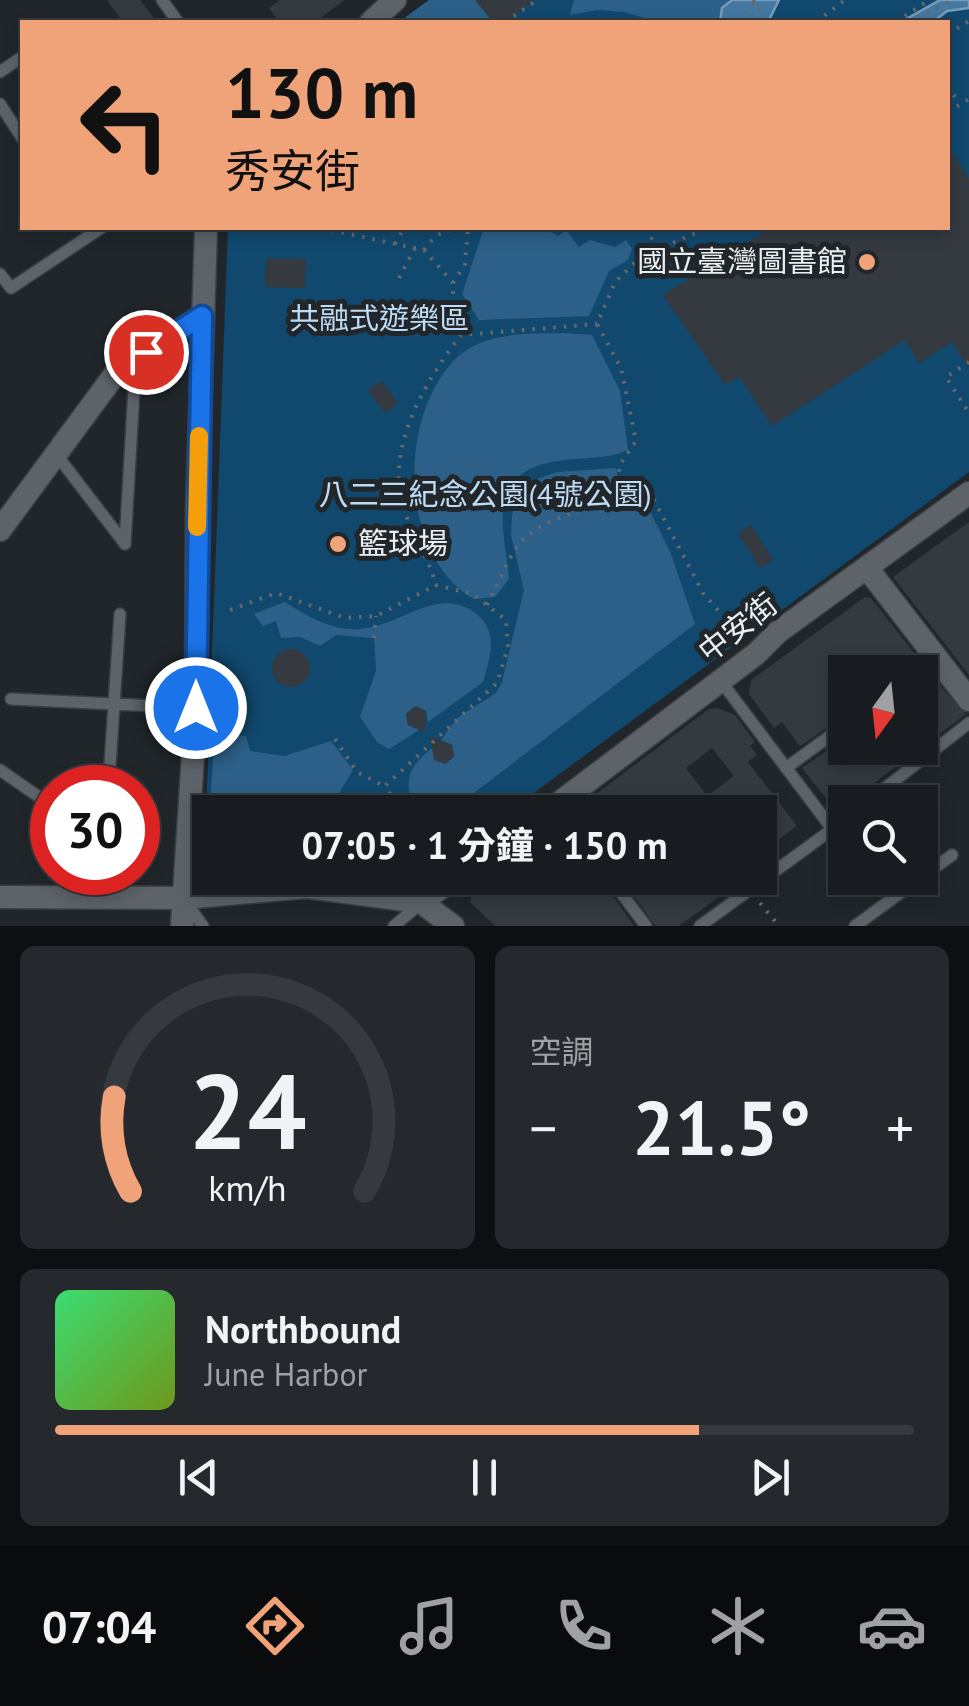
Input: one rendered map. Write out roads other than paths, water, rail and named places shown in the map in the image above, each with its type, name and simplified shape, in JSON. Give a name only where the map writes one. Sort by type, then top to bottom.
[{"type":"street","points":[[373,20],[395,0]]},
{"type":"street","points":[[182,926],[196,708],[206,230]]},
{"type":"street","points":[[0,530],[118,370],[202,316]]},
{"type":"street","name":"中安街","points":[[573,795],[756,654],[778,632],[969,493]]},
{"type":"street","points":[[867,568],[934,655]]},
{"type":"street","points":[[938,661],[969,700]]},
{"type":"street","points":[[0,896],[183,898],[307,887],[421,902],[454,926]]},
{"type":"street","points":[[421,902],[431,895]]},
{"type":"lane","points":[[0,104],[20,135]]},
{"type":"lane","points":[[0,274],[5,292],[85,232]]},
{"type":"lane","points":[[56,454],[125,544],[134,389],[118,370]]},
{"type":"lane","points":[[110,764],[120,614]]},
{"type":"lane","points":[[720,680],[828,825]]},
{"type":"lane","points":[[11,699],[196,708]]},
{"type":"lane","points":[[889,785],[969,723]]},
{"type":"lane","points":[[786,768],[828,737]]},
{"type":"lane","points":[[0,770],[30,791]]},
{"type":"lane","points":[[700,926],[828,833]]},
{"type":"lane","points":[[855,926],[952,854]]},
{"type":"lane","points":[[623,895],[646,926]]},
{"type":"lane","points":[[183,898],[203,926]]},
{"type":"lane","points":[[394,926],[421,902]]},
{"type":"place","name":"國立臺灣圖書館","points":[[867,262]]},
{"type":"place","name":"籃球場","points":[[338,544]]},
{"type":"park label","name":"共融式遊樂區","points":[[379,319]]},
{"type":"park label","name":"八二三紀念公園(4號公園)","points":[[485,495]]}]
